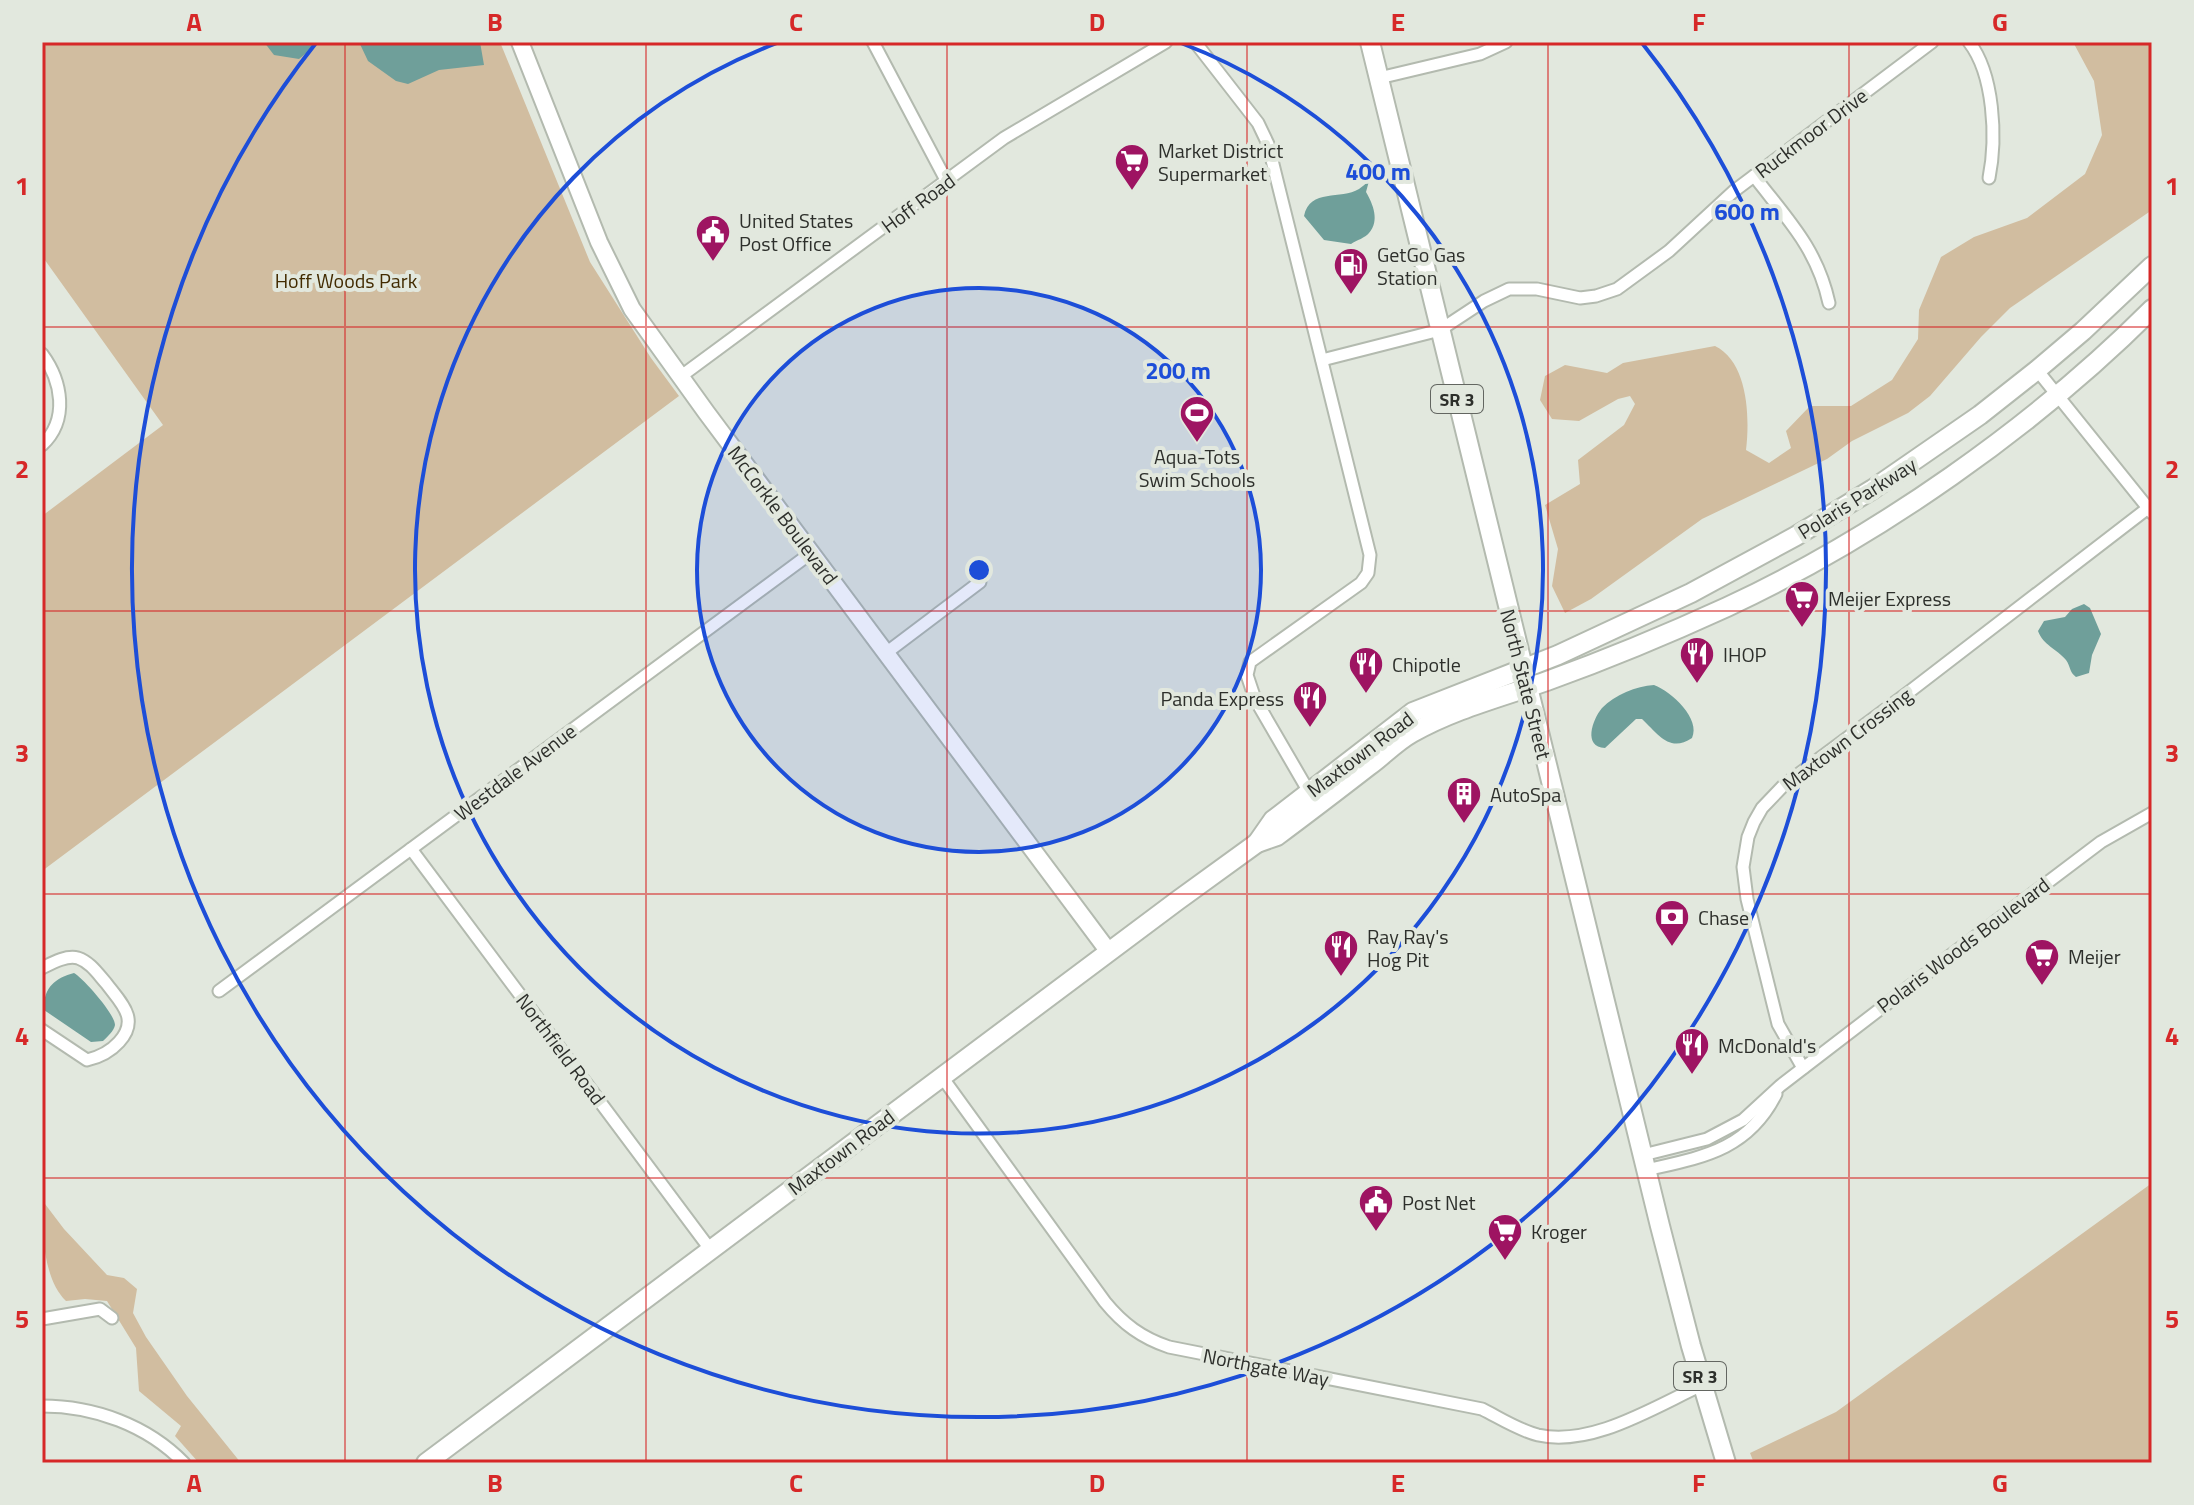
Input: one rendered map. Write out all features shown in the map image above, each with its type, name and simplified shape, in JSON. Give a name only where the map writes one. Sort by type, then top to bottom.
[{"type":"main road","name":"North State Street","points":[[1370,42],[1645,1163],[1702,1385],[1726,1463]]},
{"type":"main road","name":"Polaris Parkway","points":[[1525,679],[1796,536],[1921,458],[2037,370],[2152,266]]},
{"type":"main road","name":"Polaris Parkway","points":[[1525,679],[1639,646],[1728,607],[1875,526],[1964,466],[2056,395],[2152,309]]},
{"type":"main road","name":"Maxtown Road","points":[[1311,800],[1364,748],[1413,712],[1491,680],[1525,679]]},
{"type":"main road","name":"Maxtown Road","points":[[426,1463],[1257,843],[1273,820],[1311,800],[1413,733],[1490,699],[1525,679]]},
{"type":"street","name":"McCorkle Boulevard","points":[[520,42],[617,283],[646,331],[1109,952]]},
{"type":"street","points":[[873,42],[947,182]]},
{"type":"street","name":"Hoff Road","points":[[680,377],[1034,118],[1166,42]]},
{"type":"street","points":[[1195,42],[1258,123],[1268,144],[1370,555],[1368,573],[1361,583],[1250,662],[1247,675],[1255,699],[1311,800]]},
{"type":"street","points":[[1379,78],[1480,54],[1506,42]]},
{"type":"street","name":"Ruckmoor Drive","points":[[1322,360],[1440,330],[1484,301],[1509,289],[1537,289],[1580,298],[1617,289],[1669,251],[1754,176],[1932,42]]},
{"type":"street","points":[[1969,42],[1984,68],[1988,89],[1992,144],[1989,178]]},
{"type":"street","points":[[1754,176],[1809,247],[1822,274],[1829,303]]},
{"type":"street","points":[[42,354],[54,372],[60,402],[57,423],[42,445]]},
{"type":"street","points":[[2037,370],[2151,509]]},
{"type":"street","name":"Maxtown Crossing","points":[[1803,1068],[1778,1024],[1747,899],[1743,867],[1748,837],[1762,808],[1784,785],[2151,509]]},
{"type":"street","name":"Westdale Avenue","points":[[219,991],[811,553]]},
{"type":"street","points":[[886,653],[980,582]]},
{"type":"street","name":"Polaris Woods Boulevard","points":[[1645,1163],[1707,1156],[1749,1133],[1765,1115],[1780,1086],[2101,842],[2152,813]]},
{"type":"street","name":"Northfield Road","points":[[411,849],[710,1249]]},
{"type":"street","points":[[42,968],[69,958],[80,959],[99,974],[124,1005],[129,1022],[129,1028],[110,1051],[87,1060],[42,1030]]},
{"type":"street","name":"Northgate Way","points":[[942,1077],[1105,1302],[1125,1324],[1153,1342],[1482,1409],[1520,1429],[1551,1437],[1585,1436],[1702,1385]]},
{"type":"street","points":[[42,1319],[100,1309],[112,1318]]},
{"type":"street","points":[[42,1406],[86,1410],[127,1423],[162,1444],[184,1463]]},
{"type":"green space","name":"Hoff Woods Park","points":[[50,42],[500,42],[590,262],[679,396],[42,871],[42,516],[163,425],[42,256],[42,48]]},
{"type":"green space","points":[[2073,42],[2152,42],[2152,210],[2010,308],[1930,396],[1908,413],[1852,441],[1827,459],[1702,519],[1591,599],[1565,613],[1552,586],[1558,549],[1545,505],[1580,484],[1578,460],[1624,425],[1635,404],[1630,396],[1618,399],[1579,421],[1552,419],[1540,400],[1545,376],[1565,365],[1607,373],[1623,363],[1715,346],[1726,354],[1740,377],[1747,407],[1746,450],[1769,463],[1791,448],[1786,431],[1810,406],[1851,406],[1892,380],[1918,339],[1919,310],[1941,257],[1974,237],[2027,218],[2085,174],[2102,135],[2094,81]]},
{"type":"green space","points":[[2152,1183],[2152,1463],[1754,1463],[1750,1453],[1836,1412]]},
{"type":"green space","points":[[42,1200],[107,1275],[124,1278],[137,1289],[133,1313],[146,1337],[187,1396],[241,1463],[199,1463],[175,1436],[181,1426],[139,1391],[136,1348],[107,1301],[66,1301],[58,1292],[45,1254]]},
{"type":"water","points":[[264,42],[320,42],[299,59],[274,55]]},
{"type":"water","points":[[359,42],[480,42],[484,65],[439,70],[408,84],[396,81],[368,61]]},
{"type":"water","points":[[1369,181],[1366,192],[1375,218],[1369,233],[1351,244],[1324,240],[1304,216],[1307,207],[1319,198],[1352,192]]},
{"type":"water","points":[[2084,604],[2090,608],[2101,634],[2092,655],[2089,673],[2076,677],[2066,660],[2043,640],[2038,631],[2044,621],[2065,617],[2072,609]]},
{"type":"water","points":[[1654,685],[1676,700],[1689,715],[1694,731],[1692,738],[1671,743],[1642,719],[1636,719],[1605,748],[1594,743],[1593,726],[1602,708],[1626,692]]},
{"type":"water","points":[[74,973],[98,997],[114,1020],[113,1029],[103,1041],[91,1042],[44,1010],[44,1002],[52,985]]},
{"type":"place","name":"Market District Supermarket","points":[[1132,192]]},
{"type":"place","name":"United States Post Office","points":[[713,263]]},
{"type":"place","name":"GetGo Gas Station","points":[[1351,296]]},
{"type":"place","name":"Aqua-Tots Swim Schools","points":[[1197,444]]},
{"type":"place","name":"Meijer Express","points":[[1802,629]]},
{"type":"place","name":"IHOP","points":[[1697,685]]},
{"type":"place","name":"Chipotle","points":[[1366,695]]},
{"type":"place","name":"Panda Express","points":[[1310,729]]},
{"type":"place","name":"AutoSpa","points":[[1464,825]]},
{"type":"place","name":"Chase","points":[[1672,948]]},
{"type":"place","name":"Ray Ray's Hog Pit","points":[[1341,978]]},
{"type":"place","name":"Meijer","points":[[2042,987]]},
{"type":"place","name":"McDonald's","points":[[1692,1076]]},
{"type":"place","name":"Post Net","points":[[1376,1233]]},
{"type":"place","name":"Kroger","points":[[1505,1262]]}]
